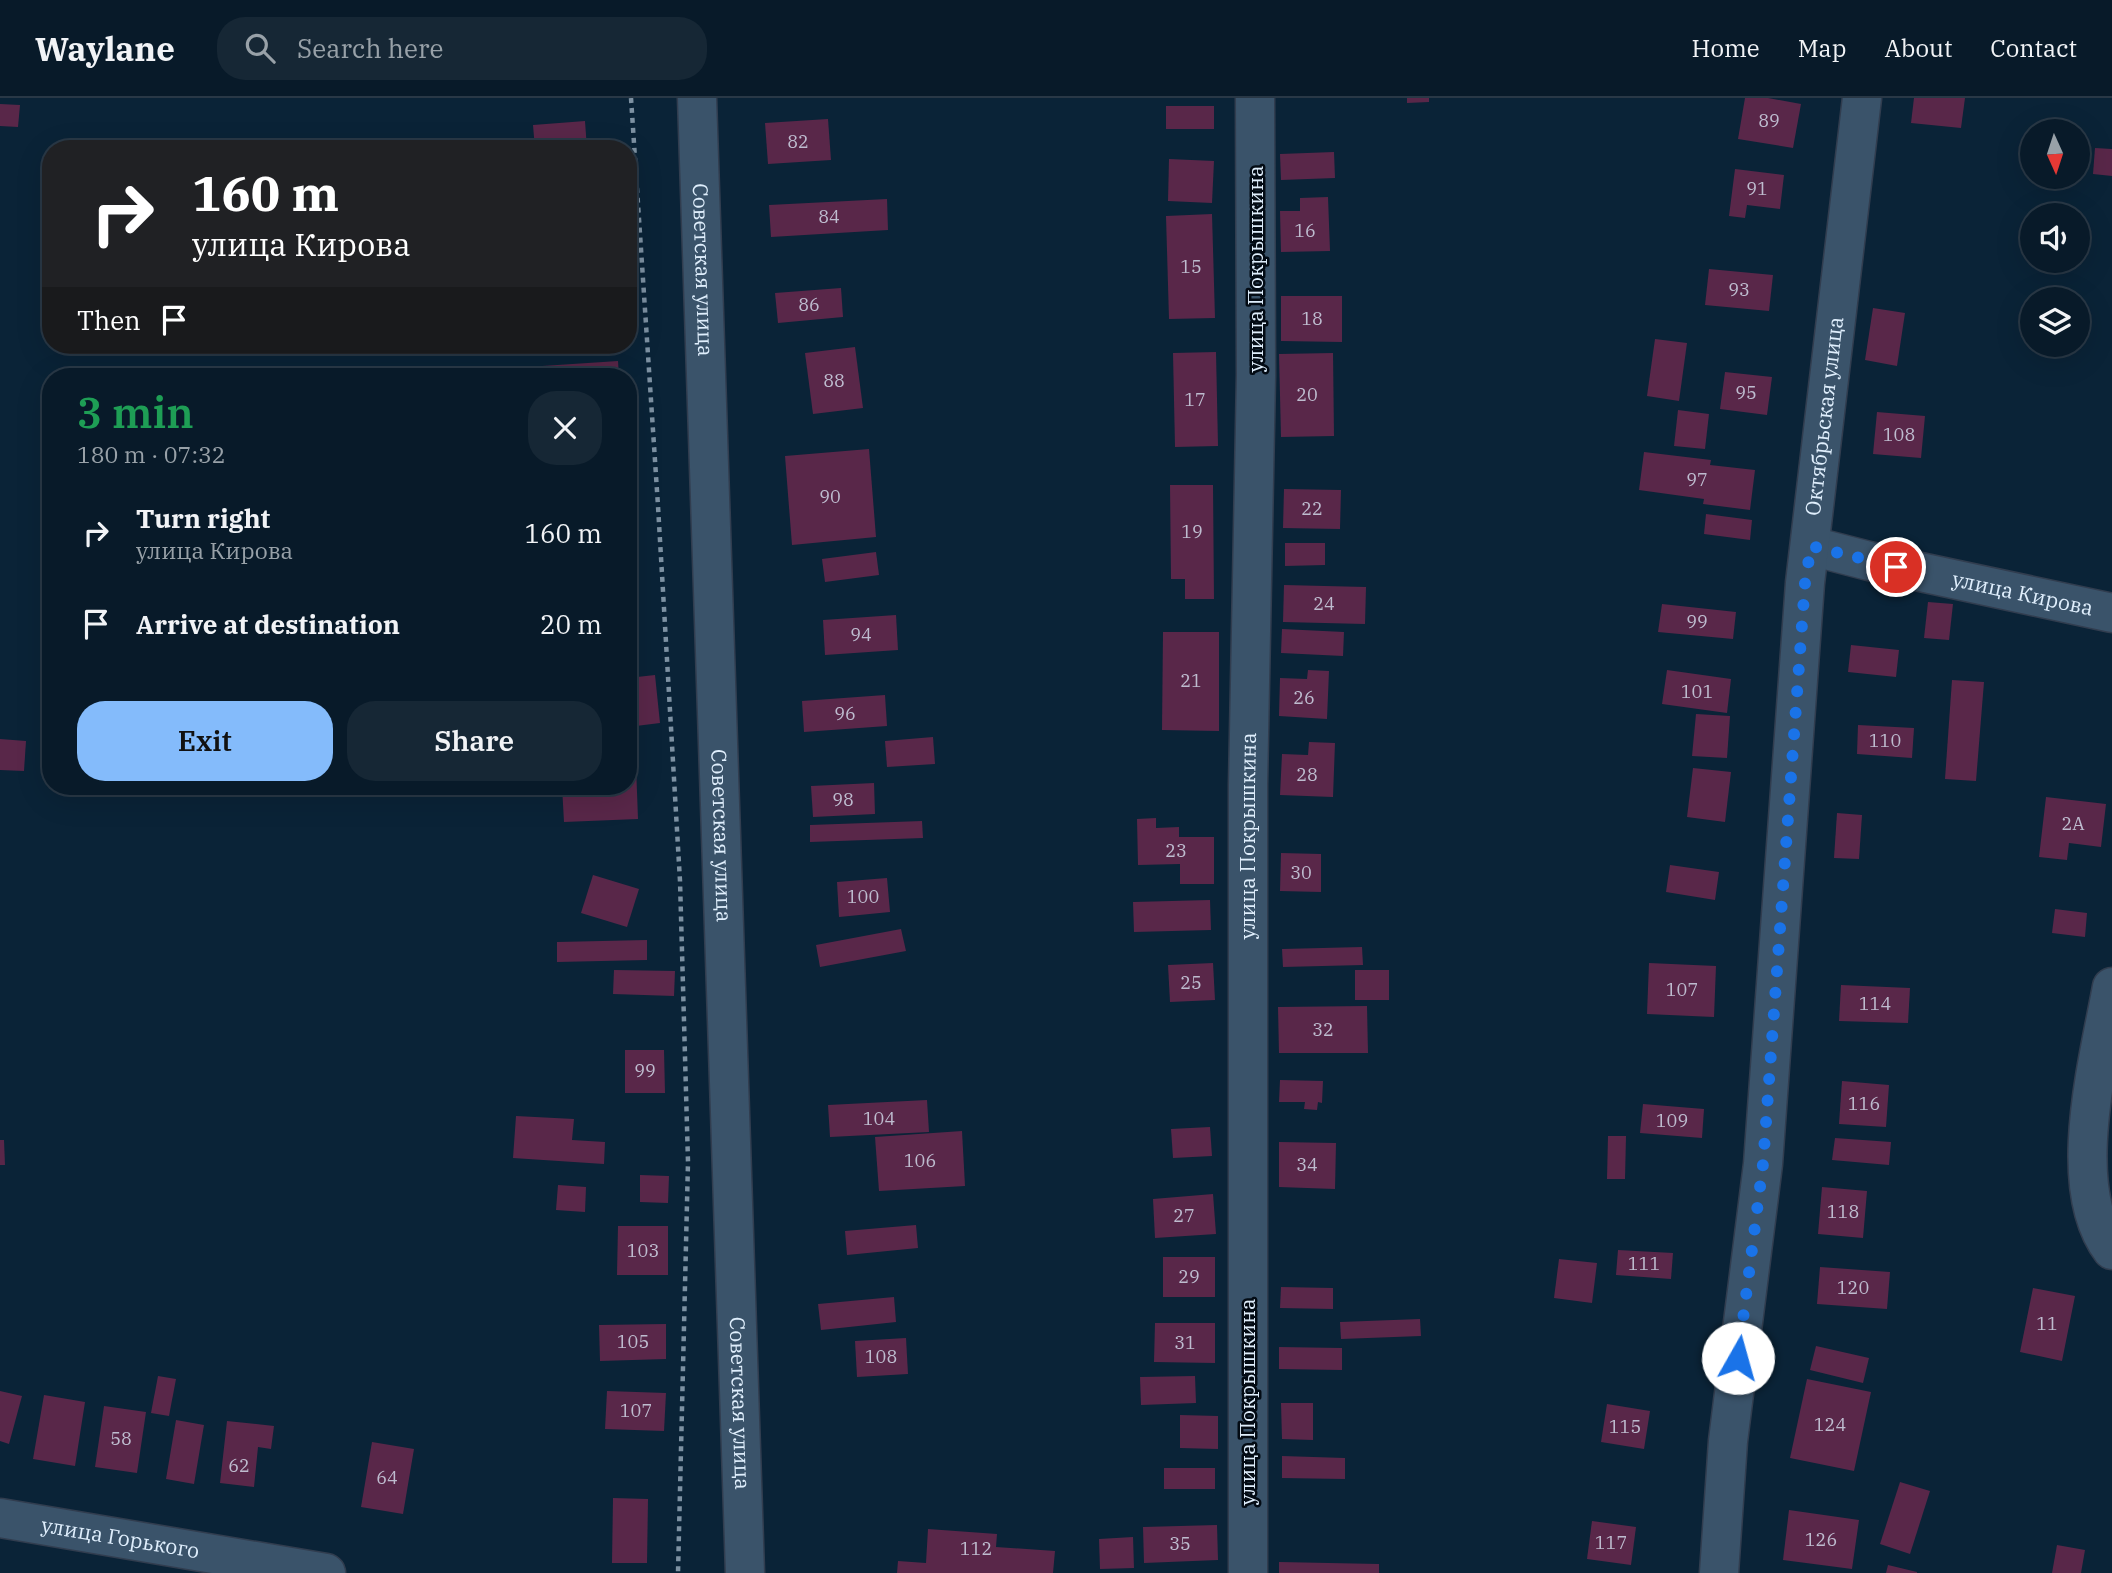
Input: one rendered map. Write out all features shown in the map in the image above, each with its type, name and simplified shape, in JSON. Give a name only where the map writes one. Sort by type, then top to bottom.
[{"type":"street","name":"Советская улица","points":[[697,98],[745,1573]]},
{"type":"street","name":"улица Покрышкина","points":[[1248,1573],[1248,785],[1256,375],[1255,98]]},
{"type":"street","name":"Октябрьская улица","points":[[1719,1573],[1728,1441],[1763,1164],[1805,583],[1862,98]]},
{"type":"street","name":"улица Кирова","points":[[1811,546],[1869,561],[2112,612]]},
{"type":"street","points":[[2112,988],[2089,1128],[2088,1180],[2095,1216],[2105,1241],[2112,1250]]},
{"type":"street","name":"улица Горького","points":[[0,1518],[326,1573]]},
{"type":"path","points":[[631,98],[634,140]]},
{"type":"path","points":[[637,189],[680,881],[688,1162],[678,1573]]},
{"type":"building","points":[[1407,98],[1429,98],[1429,102],[1407,103]]},
{"type":"building","points":[[1745,98],[1768,98],[1801,104],[1793,148],[1738,139]]},
{"type":"building","points":[[1914,98],[1965,98],[1961,128],[1911,123]]},
{"type":"building","points":[[0,104],[20,105],[18,127],[0,126]]},
{"type":"building","points":[[1166,106],[1214,106],[1214,129],[1166,129]]},
{"type":"building","points":[[828,119],[831,160],[768,164],[765,123]]},
{"type":"building","points":[[585,121],[586,140],[534,140],[533,125]]},
{"type":"building","points":[[2095,148],[2112,149],[2112,176],[2093,174]]},
{"type":"building","points":[[1334,152],[1335,178],[1281,180],[1280,154]]},
{"type":"building","points":[[1169,159],[1214,161],[1212,203],[1168,201]]},
{"type":"building","points":[[1735,169],[1784,175],[1780,209],[1747,205],[1745,218],[1729,216]]},
{"type":"building","points":[[1328,197],[1330,251],[1281,252],[1280,211],[1300,211],[1300,198]]},
{"type":"building","points":[[887,199],[888,230],[771,237],[769,205]]},
{"type":"building","points":[[1212,214],[1215,318],[1169,319],[1166,216]]},
{"type":"building","points":[[1709,269],[1773,275],[1769,311],[1705,305]]},
{"type":"building","points":[[841,288],[843,317],[778,323],[775,293]]},
{"type":"building","points":[[1281,296],[1342,296],[1342,342],[1281,341]]},
{"type":"building","points":[[1873,308],[1905,313],[1897,366],[1865,360]]},
{"type":"building","points":[[1655,339],[1687,343],[1679,401],[1647,396]]},
{"type":"building","points":[[855,347],[863,408],[813,414],[805,353]]},
{"type":"building","points":[[1216,352],[1218,446],[1175,447],[1173,353]]},
{"type":"building","points":[[1333,353],[1334,436],[1281,437],[1279,354]]},
{"type":"building","points":[[618,361],[618,368],[527,368]]},
{"type":"building","points":[[1725,372],[1772,377],[1767,415],[1720,409]]},
{"type":"building","points":[[1678,410],[1709,414],[1705,449],[1674,446]]},
{"type":"building","points":[[1877,412],[1925,416],[1921,458],[1873,454]]},
{"type":"building","points":[[869,449],[876,537],[792,545],[785,456]]},
{"type":"building","points":[[1644,452],[1711,460],[1710,465],[1755,470],[1750,510],[1703,504],[1704,499],[1639,490]]},
{"type":"building","points":[[1170,485],[1213,485],[1214,599],[1185,599],[1185,579],[1171,579]]},
{"type":"building","points":[[1284,489],[1341,490],[1340,529],[1283,528]]},
{"type":"building","points":[[1706,514],[1752,520],[1750,540],[1704,534]]},
{"type":"building","points":[[1285,543],[1325,543],[1325,565],[1285,566]]},
{"type":"building","points":[[876,552],[879,575],[825,582],[822,559]]},
{"type":"building","points":[[1284,585],[1366,587],[1365,624],[1283,622]]},
{"type":"building","points":[[1928,602],[1953,604],[1949,640],[1924,638]]},
{"type":"building","points":[[1662,604],[1736,612],[1733,639],[1658,632]]},
{"type":"building","points":[[896,615],[898,650],[825,655],[823,620]]},
{"type":"building","points":[[1282,629],[1344,632],[1343,656],[1281,653]]},
{"type":"building","points":[[1163,632],[1219,632],[1219,731],[1162,730]]},
{"type":"building","points":[[1851,645],[1899,650],[1896,677],[1848,672]]},
{"type":"building","points":[[1308,670],[1329,671],[1327,719],[1279,716],[1280,678],[1307,679]]},
{"type":"building","points":[[1667,670],[1731,679],[1727,713],[1662,704]]},
{"type":"building","points":[[655,675],[660,723],[637,726],[637,677]]},
{"type":"building","points":[[1952,680],[1984,682],[1976,781],[1945,779]]},
{"type":"building","points":[[885,695],[887,726],[804,732],[802,701]]},
{"type":"building","points":[[1696,714],[1730,716],[1727,758],[1692,756]]},
{"type":"building","points":[[1858,725],[1914,728],[1912,758],[1857,754]]},
{"type":"building","points":[[933,737],[935,764],[887,767],[885,741]]},
{"type":"building","points":[[0,739],[26,741],[24,771],[0,770]]},
{"type":"building","points":[[1309,742],[1335,743],[1333,797],[1280,795],[1282,754],[1308,755]]},
{"type":"building","points":[[1693,768],[1731,772],[1725,822],[1687,817]]},
{"type":"building","points":[[874,783],[875,814],[813,817],[811,786]]},
{"type":"building","points":[[637,792],[638,819],[564,822],[562,795],[637,795]]},
{"type":"building","points":[[2046,797],[2106,804],[2101,847],[2069,843],[2067,860],[2039,857]]},
{"type":"building","points":[[1837,813],[1862,815],[1859,859],[1834,858]]},
{"type":"building","points":[[1156,818],[1156,828],[1179,827],[1179,837],[1214,837],[1214,884],[1180,884],[1180,864],[1138,865],[1137,819]]},
{"type":"building","points":[[922,821],[923,838],[810,842],[810,825]]},
{"type":"building","points":[[1281,853],[1321,854],[1321,892],[1280,891]]},
{"type":"building","points":[[1670,865],[1719,872],[1715,900],[1666,892]]},
{"type":"building","points":[[593,875],[639,889],[627,927],[581,913]]},
{"type":"building","points":[[887,878],[890,912],[839,917],[837,882]]},
{"type":"building","points":[[1210,900],[1211,930],[1134,932],[1133,902]]},
{"type":"building","points":[[2055,909],[2087,913],[2085,937],[2052,933]]},
{"type":"building","points":[[901,929],[906,951],[820,967],[816,945]]},
{"type":"building","points":[[647,940],[647,960],[557,962],[557,942]]},
{"type":"building","points":[[1362,947],[1363,965],[1283,967],[1282,949]]},
{"type":"building","points":[[1213,963],[1215,1000],[1170,1002],[1168,965]]},
{"type":"building","points":[[1649,963],[1716,966],[1714,1017],[1647,1014]]},
{"type":"building","points":[[614,970],[675,971],[674,996],[613,994]]},
{"type":"building","points":[[1355,970],[1389,970],[1389,1000],[1355,1000]]},
{"type":"building","points":[[1841,985],[1910,988],[1908,1023],[1839,1021]]},
{"type":"building","points":[[1367,1006],[1368,1053],[1279,1053],[1278,1007]]},
{"type":"building","points":[[625,1050],[664,1050],[665,1093],[625,1093]]},
{"type":"building","points":[[1280,1080],[1323,1081],[1322,1103],[1318,1102],[1317,1110],[1304,1109],[1305,1102],[1279,1102]]},
{"type":"building","points":[[1842,1081],[1889,1085],[1886,1127],[1839,1124]]},
{"type":"building","points":[[927,1100],[929,1132],[830,1137],[828,1105]]},
{"type":"building","points":[[1643,1104],[1704,1109],[1702,1138],[1640,1133]]},
{"type":"building","points":[[516,1116],[574,1119],[572,1140],[605,1142],[604,1164],[513,1158]]},
{"type":"building","points":[[1210,1127],[1212,1156],[1173,1158],[1171,1129]]},
{"type":"building","points":[[962,1131],[965,1186],[879,1191],[875,1137]]},
{"type":"building","points":[[1608,1136],[1626,1136],[1625,1179],[1607,1179]]},
{"type":"building","points":[[1835,1138],[1891,1142],[1889,1165],[1832,1160]]},
{"type":"building","points":[[0,1140],[4,1140],[5,1165],[0,1165]]},
{"type":"building","points":[[1279,1142],[1336,1143],[1335,1189],[1279,1187]]},
{"type":"building","points":[[640,1175],[669,1176],[668,1203],[640,1202]]},
{"type":"building","points":[[558,1185],[586,1187],[585,1212],[556,1210]]},
{"type":"building","points":[[1822,1187],[1867,1191],[1863,1238],[1818,1234]]},
{"type":"building","points":[[1213,1194],[1216,1234],[1155,1238],[1153,1199]]},
{"type":"building","points":[[916,1225],[918,1248],[847,1255],[845,1231]]},
{"type":"building","points":[[618,1226],[668,1226],[668,1275],[617,1275]]},
{"type":"building","points":[[1618,1250],[1673,1253],[1671,1279],[1616,1275]]},
{"type":"building","points":[[1163,1257],[1215,1257],[1215,1297],[1163,1297]]},
{"type":"building","points":[[1559,1259],[1597,1263],[1592,1303],[1554,1298]]},
{"type":"building","points":[[1820,1267],[1890,1272],[1887,1309],[1817,1304]]},
{"type":"building","points":[[1281,1287],[1333,1288],[1333,1309],[1280,1308]]},
{"type":"building","points":[[2033,1288],[2075,1296],[2062,1361],[2020,1352]]},
{"type":"building","points":[[894,1297],[896,1322],[821,1330],[818,1304]]},
{"type":"building","points":[[1420,1319],[1421,1336],[1341,1339],[1340,1322]]},
{"type":"building","points":[[1155,1323],[1215,1323],[1215,1363],[1154,1362]]},
{"type":"building","points":[[666,1324],[666,1359],[600,1361],[599,1325]]},
{"type":"building","points":[[906,1338],[908,1374],[857,1377],[855,1341]]},
{"type":"building","points":[[1816,1346],[1869,1358],[1863,1383],[1810,1370]]},
{"type":"building","points":[[1279,1347],[1342,1348],[1342,1370],[1279,1369]]},
{"type":"building","points":[[158,1376],[176,1379],[169,1416],[151,1413]]},
{"type":"building","points":[[1195,1376],[1196,1403],[1141,1405],[1140,1377]]},
{"type":"building","points":[[1807,1379],[1871,1392],[1854,1471],[1790,1458]]},
{"type":"building","points":[[0,1391],[22,1396],[9,1444],[0,1441]]},
{"type":"building","points":[[607,1391],[666,1393],[664,1431],[605,1429]]},
{"type":"building","points":[[44,1395],[85,1402],[75,1466],[33,1459]]},
{"type":"building","points":[[1281,1403],[1313,1403],[1313,1440],[1282,1439]]},
{"type":"building","points":[[1607,1404],[1650,1411],[1644,1449],[1601,1442]]},
{"type":"building","points":[[104,1406],[146,1412],[137,1473],[95,1467]]},
{"type":"building","points":[[1180,1415],[1218,1416],[1218,1449],[1180,1448]]},
{"type":"building","points":[[176,1420],[204,1425],[194,1484],[166,1479]]},
{"type":"building","points":[[227,1421],[274,1426],[271,1449],[258,1447],[254,1487],[220,1483]]},
{"type":"building","points":[[372,1442],[414,1449],[403,1514],[361,1507]]},
{"type":"building","points":[[1282,1456],[1345,1458],[1345,1479],[1282,1478]]},
{"type":"building","points":[[1164,1468],[1215,1468],[1215,1489],[1164,1489]]},
{"type":"building","points":[[1900,1482],[1930,1491],[1910,1554],[1880,1544]]},
{"type":"building","points":[[613,1498],[648,1499],[647,1563],[612,1563]]},
{"type":"building","points":[[1789,1510],[1859,1520],[1852,1569],[1783,1560]]},
{"type":"building","points":[[1592,1521],[1636,1527],[1631,1565],[1587,1559]]},
{"type":"building","points":[[1217,1525],[1218,1560],[1144,1563],[1143,1527]]},
{"type":"building","points":[[928,1529],[997,1534],[996,1547],[1055,1551],[1053,1573],[897,1573],[898,1561],[926,1563]]},
{"type":"building","points":[[1133,1537],[1134,1568],[1100,1569],[1099,1539]]},
{"type":"building","points":[[2057,1545],[2085,1550],[2081,1573],[2052,1573]]},
{"type":"building","points":[[1279,1562],[1379,1564],[1379,1573],[1279,1573]]},
{"type":"building","points":[[1888,1565],[1917,1572],[1917,1573],[1886,1573]]},
{"type":"route","points":[[1738,1358],[1763,1164],[1805,583],[1811,546],[1896,567]]}]
